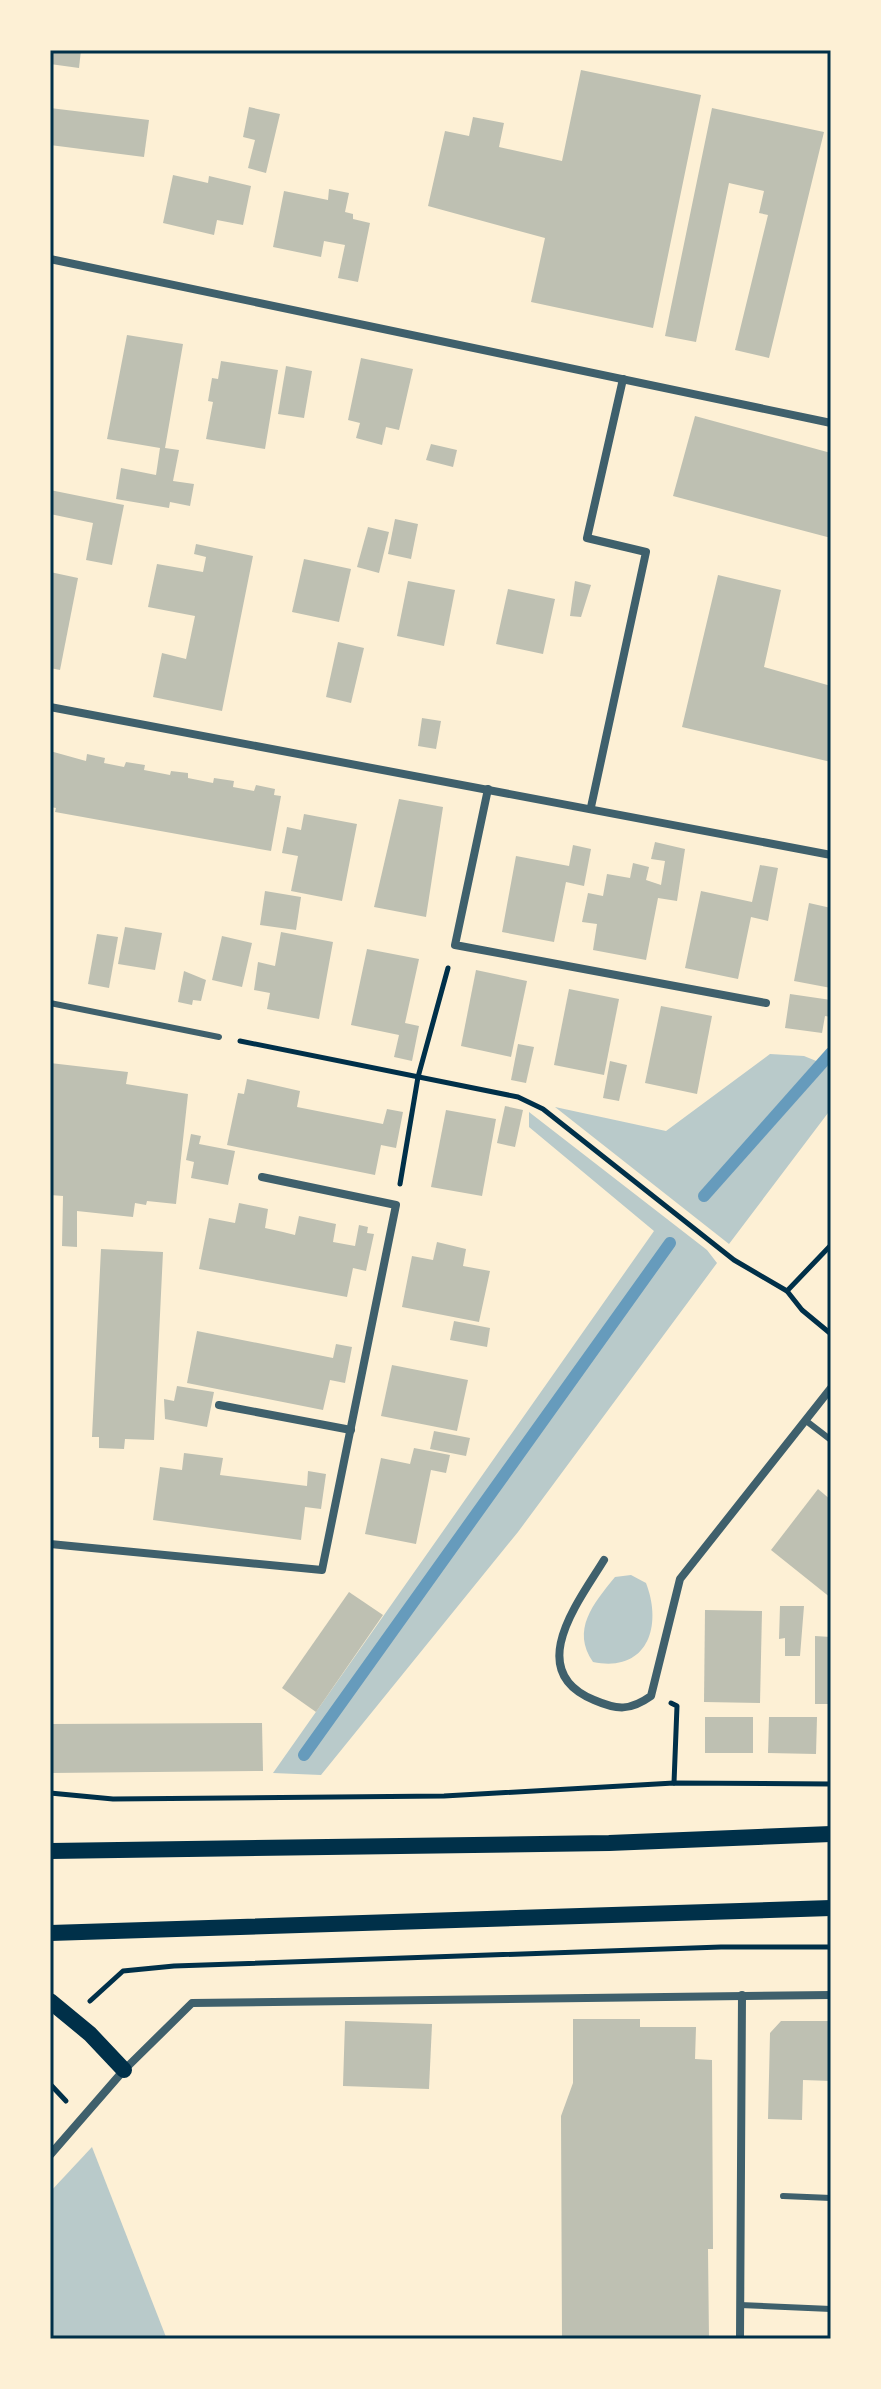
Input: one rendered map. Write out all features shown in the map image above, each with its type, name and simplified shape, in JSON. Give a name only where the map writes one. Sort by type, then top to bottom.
[{"type":"main road","points":[[50,1851],[609,1843],[831,1834]]},
{"type":"main road","points":[[50,1933],[831,1908]]},
{"type":"main road","points":[[50,2001],[75,2021],[124,2070]]},
{"type":"street","points":[[50,259],[831,423]]},
{"type":"street","points":[[591,807],[646,552],[587,538],[623,379]]},
{"type":"street","points":[[50,707],[591,807],[831,855]]},
{"type":"street","points":[[488,789],[455,945],[766,1003]]},
{"type":"street","points":[[50,1544],[322,1570],[396,1205],[262,1177]]},
{"type":"street","points":[[604,1560],[561,1631],[559,1656],[566,1678],[576,1692],[616,1709],[635,1707],[651,1696],[680,1579],[831,1388]]},
{"type":"street","points":[[219,1405],[351,1430]]},
{"type":"street","points":[[740,2339],[742,1995]]},
{"type":"street","points":[[50,2155],[124,2070],[192,2003],[831,1995]]},
{"type":"lane","points":[[50,1003],[219,1037]]},
{"type":"lane","points":[[805,1420],[831,1440]]},
{"type":"lane","points":[[783,2196],[831,2198]]},
{"type":"lane","points":[[740,2305],[831,2309]]},
{"type":"path","points":[[396,1205],[418,1077],[455,945]]},
{"type":"path","points":[[219,1037],[518,1097],[543,1109],[734,1260],[787,1291],[802,1310],[831,1334]]},
{"type":"path","points":[[787,1291],[831,1245]]},
{"type":"path","points":[[651,1696],[677,1706],[674,1783]]},
{"type":"path","points":[[50,1793],[113,1799],[444,1796],[674,1783],[831,1784]]},
{"type":"path","points":[[75,2021],[97,1993],[123,1971],[721,1947],[831,1947]]},
{"type":"shaded area","points":[[770,1054],[804,1056],[831,1067],[831,1109],[729,1244],[555,1107],[666,1131]]},
{"type":"shaded area","points":[[529,1112],[707,1250],[717,1263],[518,1532],[321,1775],[273,1773],[654,1231],[529,1127]]},
{"type":"shaded area","points":[[631,1575],[646,1583],[651,1599],[651,1630],[646,1643],[638,1653],[626,1660],[611,1664],[593,1662],[584,1639],[588,1618],[615,1577]]},
{"type":"shaded area","points":[[92,2147],[166,2339],[50,2339],[50,2192]]},
{"type":"building","points":[[50,50],[81,50],[79,68],[50,64]]},
{"type":"building","points":[[581,70],[701,95],[653,328],[531,302],[545,238],[428,206],[445,131],[469,136],[473,117],[504,123],[499,147],[562,161]]},
{"type":"building","points":[[249,107],[280,114],[266,173],[248,168],[255,140],[243,137]]},
{"type":"building","points":[[50,108],[149,120],[144,157],[50,145]]},
{"type":"building","points":[[712,108],[824,132],[769,358],[735,350],[768,215],[759,213],[764,191],[729,183],[696,342],[665,336]]},
{"type":"building","points":[[173,175],[208,183],[209,176],[251,186],[243,225],[217,220],[214,235],[163,223]]},
{"type":"building","points":[[329,189],[349,193],[345,212],[353,214],[353,219],[370,223],[358,282],[338,278],[345,245],[324,241],[321,257],[273,247],[284,191],[328,200]]},
{"type":"building","points":[[127,335],[183,344],[165,448],[179,450],[173,481],[194,484],[190,506],[170,502],[169,508],[116,499],[121,468],[156,475],[160,448],[107,439]]},
{"type":"building","points":[[361,358],[413,369],[399,430],[386,427],[382,445],[356,438],[360,423],[348,420]]},
{"type":"building","points":[[221,361],[278,370],[265,449],[206,439],[213,402],[208,401],[212,378],[218,379]]},
{"type":"building","points":[[286,366],[312,371],[304,418],[278,414]]},
{"type":"building","points":[[695,416],[831,453],[831,538],[673,496]]},
{"type":"building","points":[[431,444],[457,450],[453,467],[426,460]]},
{"type":"building","points":[[50,490],[124,505],[112,565],[86,560],[93,523],[50,514]]},
{"type":"building","points":[[395,519],[418,524],[411,559],[388,554]]},
{"type":"building","points":[[368,527],[389,532],[379,573],[357,567]]},
{"type":"building","points":[[196,544],[253,556],[222,711],[153,697],[162,653],[186,659],[195,616],[148,607],[157,564],[203,572],[206,557],[194,554]]},
{"type":"building","points":[[304,559],[351,569],[339,622],[292,612]]},
{"type":"building","points":[[50,572],[78,578],[60,670],[50,668]]},
{"type":"building","points":[[718,575],[781,590],[764,667],[831,686],[831,762],[682,727]]},
{"type":"building","points":[[408,581],[455,590],[444,646],[397,636]]},
{"type":"building","points":[[575,581],[591,585],[581,617],[570,616]]},
{"type":"building","points":[[508,589],[555,599],[543,654],[496,644]]},
{"type":"building","points":[[338,642],[364,648],[351,703],[326,697]]},
{"type":"building","points":[[422,718],[441,721],[436,749],[418,746]]},
{"type":"building","points":[[50,751],[86,761],[87,754],[105,758],[104,763],[124,767],[126,762],[145,765],[144,770],[170,775],[171,771],[188,773],[188,778],[213,783],[214,778],[234,781],[233,787],[254,791],[256,785],[275,789],[274,795],[281,796],[271,851],[55,812],[56,808],[50,807]]},
{"type":"building","points":[[399,799],[443,807],[426,917],[374,907]]},
{"type":"building","points":[[304,814],[357,824],[342,901],[291,891],[298,856],[282,853],[287,827],[301,830]]},
{"type":"building","points":[[655,842],[685,849],[677,901],[658,898],[646,960],[593,950],[597,924],[582,922],[588,893],[603,896],[607,874],[630,878],[633,863],[649,867],[646,880],[661,885],[665,861],[651,859]]},
{"type":"building","points":[[573,845],[591,849],[584,886],[566,882],[554,942],[502,932],[516,856],[569,866]]},
{"type":"building","points":[[760,865],[778,868],[768,921],[751,917],[738,979],[685,968],[701,891],[752,902]]},
{"type":"building","points":[[265,891],[301,897],[296,930],[260,925]]},
{"type":"building","points":[[809,903],[831,908],[831,988],[794,981]]},
{"type":"building","points":[[125,927],[162,933],[155,970],[118,964]]},
{"type":"building","points":[[281,932],[333,942],[319,1019],[267,1009],[270,993],[254,990],[258,962],[275,966]]},
{"type":"building","points":[[97,934],[118,937],[109,988],[88,984]]},
{"type":"building","points":[[222,936],[252,943],[242,987],[212,980]]},
{"type":"building","points":[[367,949],[419,959],[405,1023],[419,1026],[412,1061],[394,1057],[399,1035],[351,1025]]},
{"type":"building","points":[[476,970],[527,981],[511,1057],[461,1046]]},
{"type":"building","points":[[184,971],[206,980],[201,1001],[193,1000],[192,1005],[178,1002]]},
{"type":"building","points":[[569,989],[619,999],[604,1075],[554,1065]]},
{"type":"building","points":[[790,994],[831,1000],[831,1017],[825,1016],[822,1033],[785,1028]]},
{"type":"building","points":[[661,1006],[712,1016],[697,1094],[645,1083]]},
{"type":"building","points":[[518,1044],[534,1047],[526,1083],[511,1080]]},
{"type":"building","points":[[610,1061],[627,1065],[619,1101],[603,1098]]},
{"type":"building","points":[[50,1063],[128,1072],[126,1084],[188,1094],[176,1204],[135,1203],[133,1217],[77,1211],[77,1247],[62,1246],[63,1196],[50,1195]]},
{"type":"building","points":[[247,1079],[300,1091],[297,1107],[383,1124],[387,1109],[403,1112],[396,1148],[381,1145],[375,1175],[227,1145],[238,1093],[244,1094]]},
{"type":"building","points":[[505,1106],[523,1110],[515,1147],[497,1143]]},
{"type":"building","points":[[446,1110],[496,1119],[482,1196],[431,1187]]},
{"type":"building","points":[[191,1134],[201,1136],[199,1144],[235,1151],[228,1185],[191,1178],[194,1162],[186,1160]]},
{"type":"building","points":[[239,1203],[268,1209],[265,1228],[295,1235],[299,1216],[336,1224],[333,1242],[355,1246],[359,1225],[368,1227],[367,1233],[374,1234],[366,1271],[353,1268],[347,1297],[199,1269],[209,1218],[235,1223]]},
{"type":"building","points":[[437,1242],[466,1249],[463,1266],[490,1271],[479,1322],[402,1307],[412,1256],[433,1260]]},
{"type":"building","points":[[101,1249],[163,1252],[154,1440],[125,1439],[124,1449],[99,1448],[99,1437],[92,1437]]},
{"type":"building","points":[[454,1321],[490,1328],[487,1347],[450,1340]]},
{"type":"building","points":[[197,1331],[333,1358],[336,1344],[352,1347],[345,1383],[330,1380],[323,1410],[187,1383]]},
{"type":"building","points":[[392,1365],[468,1380],[457,1431],[381,1416]]},
{"type":"building","points":[[177,1386],[214,1392],[207,1427],[165,1419],[164,1399],[174,1401]]},
{"type":"building","points":[[434,1431],[470,1438],[466,1456],[430,1449]]},
{"type":"building","points":[[414,1448],[450,1455],[446,1473],[431,1470],[416,1544],[365,1534],[381,1458],[410,1464]]},
{"type":"building","points":[[184,1453],[223,1458],[220,1475],[307,1486],[308,1471],[326,1474],[321,1509],[305,1507],[301,1540],[153,1520],[160,1467],[182,1470]]},
{"type":"building","points":[[818,1489],[831,1500],[831,1598],[771,1550]]},
{"type":"building","points":[[349,1592],[383,1615],[316,1712],[282,1688]]},
{"type":"building","points":[[780,1606],[804,1606],[800,1656],[785,1656],[785,1638],[779,1639]]},
{"type":"building","points":[[705,1610],[762,1611],[760,1703],[704,1702]]},
{"type":"building","points":[[815,1636],[831,1637],[831,1704],[815,1704]]},
{"type":"building","points":[[705,1717],[753,1717],[753,1753],[705,1753]]},
{"type":"building","points":[[769,1717],[817,1717],[816,1754],[768,1753]]},
{"type":"building","points":[[262,1723],[263,1771],[50,1773],[50,1724]]},
{"type":"building","points":[[573,2019],[640,2019],[640,2027],[696,2027],[695,2059],[712,2060],[713,2249],[708,2249],[709,2339],[562,2339],[561,2116],[573,2083]]},
{"type":"building","points":[[345,2021],[432,2024],[429,2089],[343,2086]]},
{"type":"building","points":[[781,2021],[831,2021],[831,2081],[803,2080],[802,2120],[768,2119],[770,2033]]},
{"type":"waterway","points":[[704,1196],[831,1053]]},
{"type":"waterway","points":[[304,1755],[670,1243]]}]
